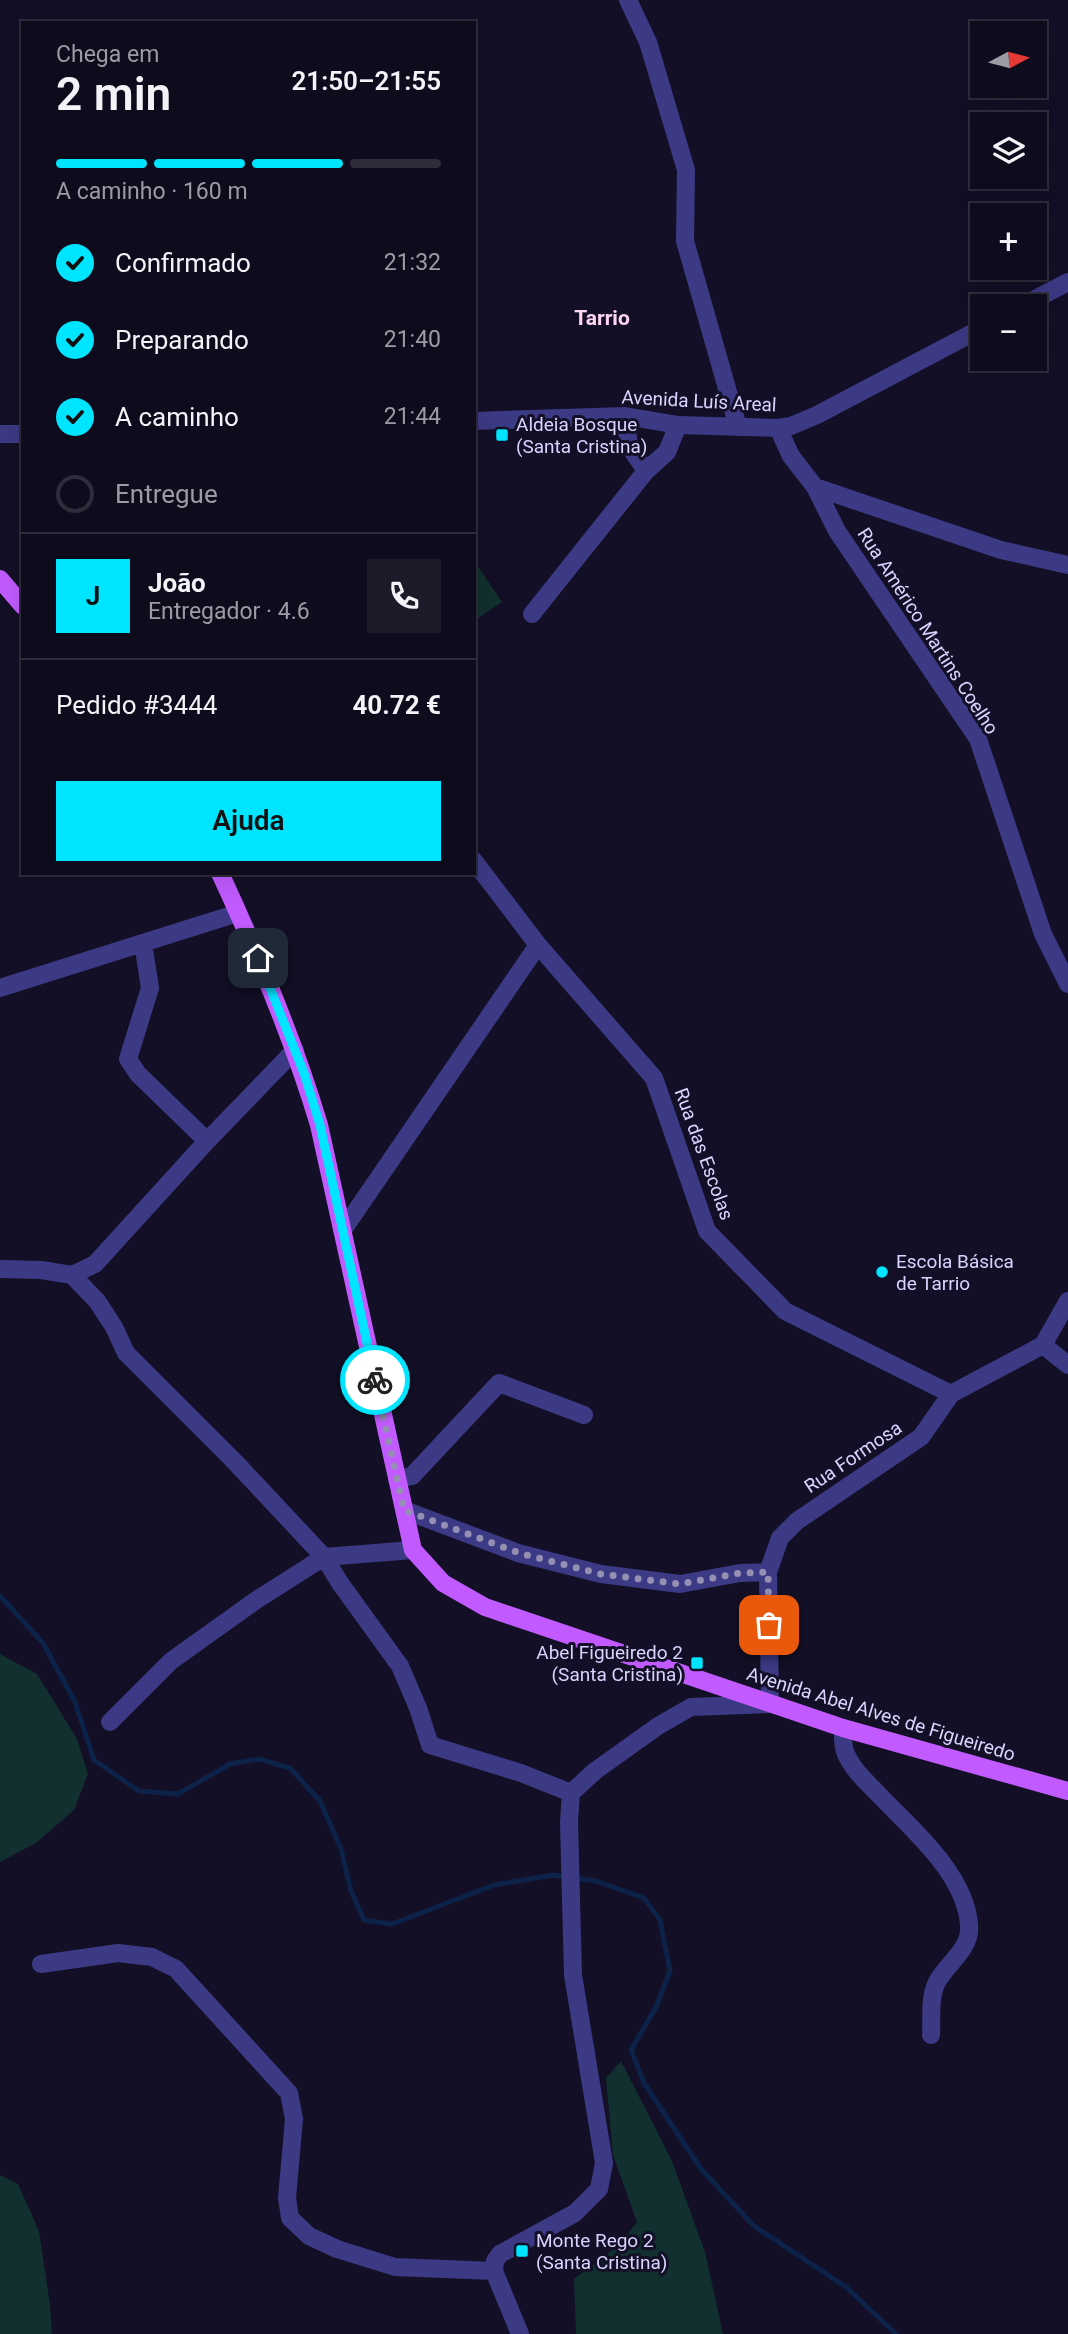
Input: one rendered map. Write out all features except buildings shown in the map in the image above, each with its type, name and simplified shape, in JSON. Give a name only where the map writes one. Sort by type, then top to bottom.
[{"type":"main road","points":[[0,579],[21,604]]},
{"type":"main road","name":"Avenida Abel Alves de Figueiredo","points":[[221,875],[295,1050],[320,1125],[413,1550],[443,1583],[485,1607],[770,1704],[843,1728],[1068,1791]]},
{"type":"street","points":[[628,0],[648,43],[686,170],[685,241],[738,427]]},
{"type":"street","points":[[1045,294],[1068,282]]},
{"type":"street","name":"Avenida Luís Areal","points":[[476,421],[625,416],[678,425],[778,428],[791,426],[970,334]]},
{"type":"street","points":[[625,416],[629,446],[646,471]]},
{"type":"street","points":[[532,614],[646,471],[667,452],[678,425]]},
{"type":"street","name":"Rua Américo Martins Coelho","points":[[778,428],[791,456],[815,487],[837,531],[978,738],[1043,934],[1068,984]]},
{"type":"street","points":[[0,434],[21,434]]},
{"type":"street","points":[[815,487],[1001,550],[1068,565]]},
{"type":"street","name":"Rua das Escolas","points":[[476,864],[538,945],[654,1078],[707,1231],[785,1311],[951,1394]]},
{"type":"street","points":[[0,988],[239,913]]},
{"type":"street","points":[[144,943],[150,988],[128,1059],[138,1074],[206,1141]]},
{"type":"street","points":[[343,1230],[538,945]]},
{"type":"street","points":[[0,1269],[41,1270],[72,1275],[95,1264],[206,1141],[295,1050]]},
{"type":"street","points":[[72,1275],[97,1301],[114,1326],[126,1353],[236,1463],[324,1557],[400,1666],[430,1745],[521,1773],[571,1793]]},
{"type":"street","points":[[1068,1301],[1043,1345],[1068,1365]]},
{"type":"street","name":"Rua Formosa","points":[[770,1704],[768,1572],[780,1538],[797,1521],[921,1437],[951,1394],[1043,1345]]},
{"type":"street","points":[[397,1479],[412,1476],[499,1383],[584,1415]]},
{"type":"street","points":[[404,1510],[519,1553],[601,1574],[680,1584],[740,1573],[768,1572]]},
{"type":"street","points":[[110,1722],[171,1661],[254,1601],[324,1557],[413,1550]]},
{"type":"street","points":[[520,2334],[494,2271],[495,2261],[500,2254],[575,2213],[599,2189],[604,2163],[573,1976],[569,1822],[571,1793],[595,1771],[658,1726],[691,1707],[770,1704]]},
{"type":"street","points":[[843,1728],[846,1754],[858,1773],[942,1862],[956,1883],[967,1909],[970,1927],[966,1942],[937,1981],[934,1990],[931,2035]]},
{"type":"street","points":[[41,1964],[118,1953],[152,1957],[176,1969],[289,2093],[294,2119],[287,2199],[290,2218],[309,2236],[337,2249],[395,2267],[494,2271]]},
{"type":"green space","points":[[476,563],[502,602],[476,620]]},
{"type":"green space","points":[[0,1654],[37,1674],[77,1739],[88,1774],[74,1810],[36,1843],[0,1862]]},
{"type":"green space","points":[[621,2061],[672,2161],[705,2252],[723,2334],[576,2334],[574,2279],[620,2244],[637,2222],[613,2155],[606,2078]]},
{"type":"green space","points":[[0,2175],[18,2184],[39,2231],[52,2334],[0,2334]]},
{"type":"waterway","points":[[0,1596],[43,1643],[75,1702],[94,1760],[139,1791],[178,1794],[230,1764],[259,1759],[290,1768],[320,1801],[341,1849],[351,1891],[364,1920],[392,1924],[494,1885],[553,1875],[596,1881],[644,1898],[660,1920],[670,1971],[656,2007],[631,2050],[644,2083],[701,2169],[754,2226],[846,2287],[896,2334]]},
{"type":"way so far","points":[[375,1380],[404,1510],[519,1553],[601,1574],[680,1584],[740,1573],[768,1572],[769,1625]]},
{"type":"place","name":"Aldeia Bosque (Santa Cristina)","points":[[502,435]]},
{"type":"place","name":"Escola Básica de Tarrio","points":[[882,1272]]},
{"type":"place","name":"Abel Figueiredo 2 (Santa Cristina)","points":[[697,1663]]},
{"type":"place","name":"Monte Rego 2 (Santa Cristina)","points":[[522,2251]]},
{"type":"district","name":"Tarrio","points":[[602,318]]},
{"type":"route","points":[[258,958],[304,1073],[320,1125],[375,1380]]}]
